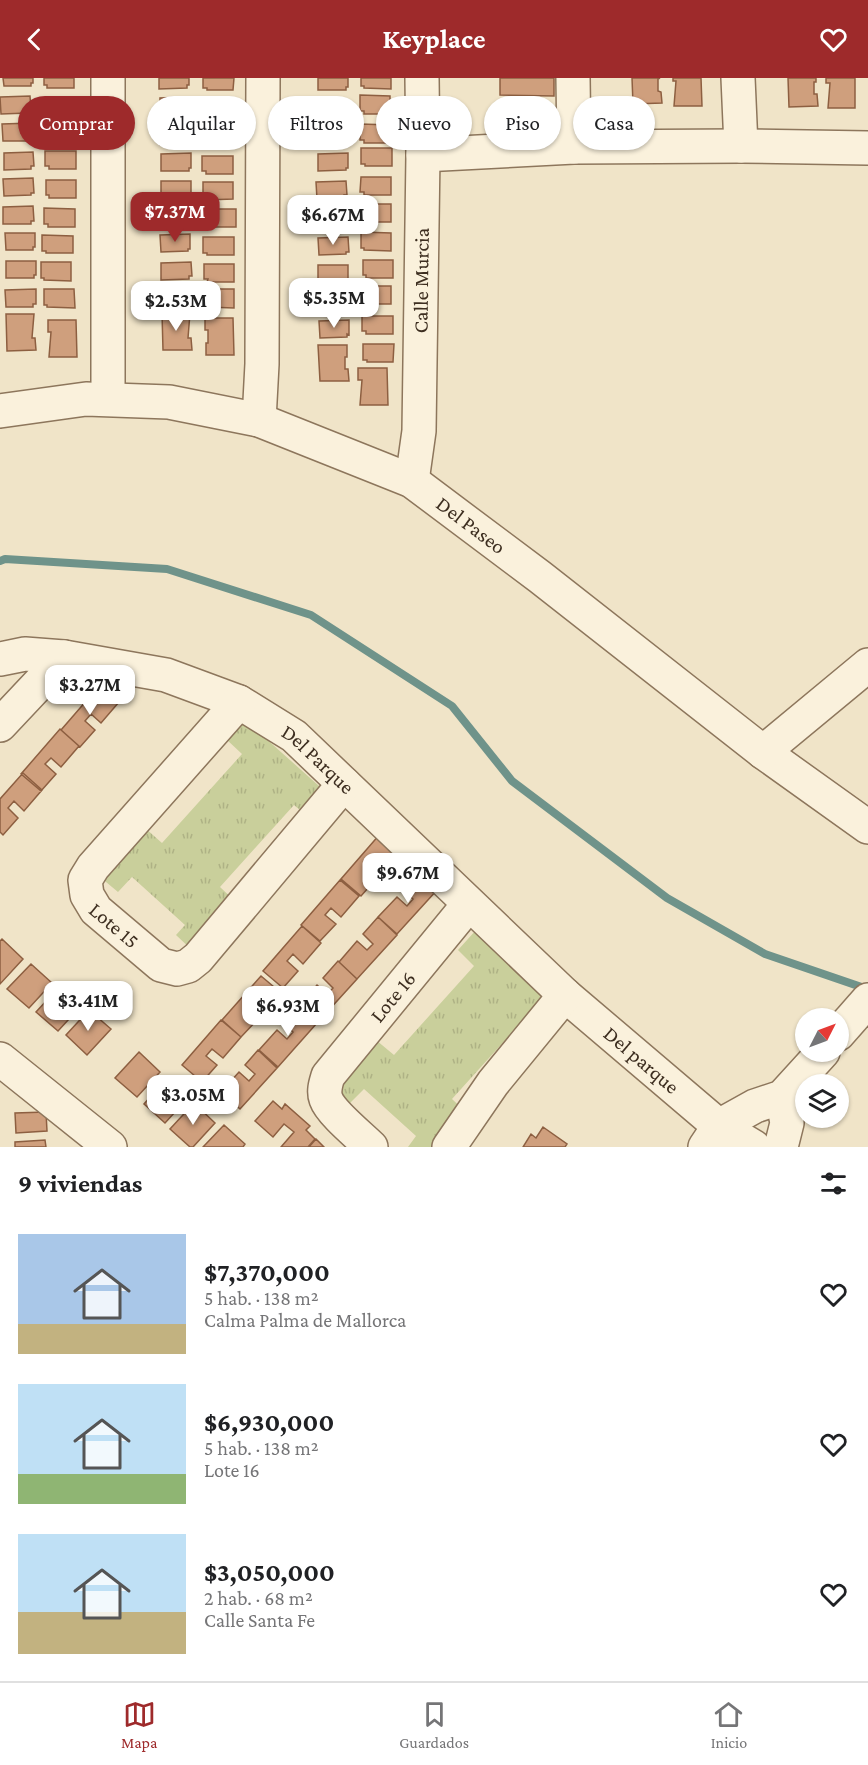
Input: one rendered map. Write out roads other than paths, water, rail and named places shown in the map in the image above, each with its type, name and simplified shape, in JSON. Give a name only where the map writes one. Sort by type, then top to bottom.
[{"type":"street","points":[[108,78],[108,399]]},
{"type":"street","points":[[259,420],[262,364],[262,78]]},
{"type":"street","name":"Calle Murcia","points":[[412,481],[419,431],[422,78]]},
{"type":"street","points":[[573,78],[573,96]]},
{"type":"street","points":[[738,78],[741,146]]},
{"type":"street","points":[[423,155],[573,147]]},
{"type":"street","points":[[655,147],[868,148]]},
{"type":"street","name":"Del Paseo","points":[[0,411],[86,399],[169,402],[259,420],[412,481],[540,577],[763,752],[868,827]]},
{"type":"street","name":"Del Parque","points":[[0,659],[25,654],[64,657],[166,675],[239,702],[294,736],[565,995]]},
{"type":"street","points":[[0,725],[64,657]]},
{"type":"street","points":[[763,752],[868,665]]},
{"type":"street","name":"Lote 15","points":[[239,702],[93,867],[86,880],[87,895],[96,910],[161,964],[177,969],[188,966],[198,958],[344,784]]},
{"type":"street","name":"Lote 16","points":[[371,1147],[331,1108],[325,1098],[324,1088],[328,1076],[469,904]]},
{"type":"street","points":[[449,1147],[494,1083],[565,995]]},
{"type":"street","name":"Del parque","points":[[565,995],[712,1136],[754,1147]]},
{"type":"street","points":[[849,1022],[868,1000]]},
{"type":"street","points":[[0,1059],[110,1147]]},
{"type":"street","points":[[712,1136],[755,1106],[785,1094],[814,1062]]},
{"type":"street","points":[[782,1147],[787,1123],[785,1094]]},
{"type":"waterway","points":[[0,561],[5,559],[167,569],[311,615],[452,706],[512,781],[667,898],[765,954],[867,989]]}]
